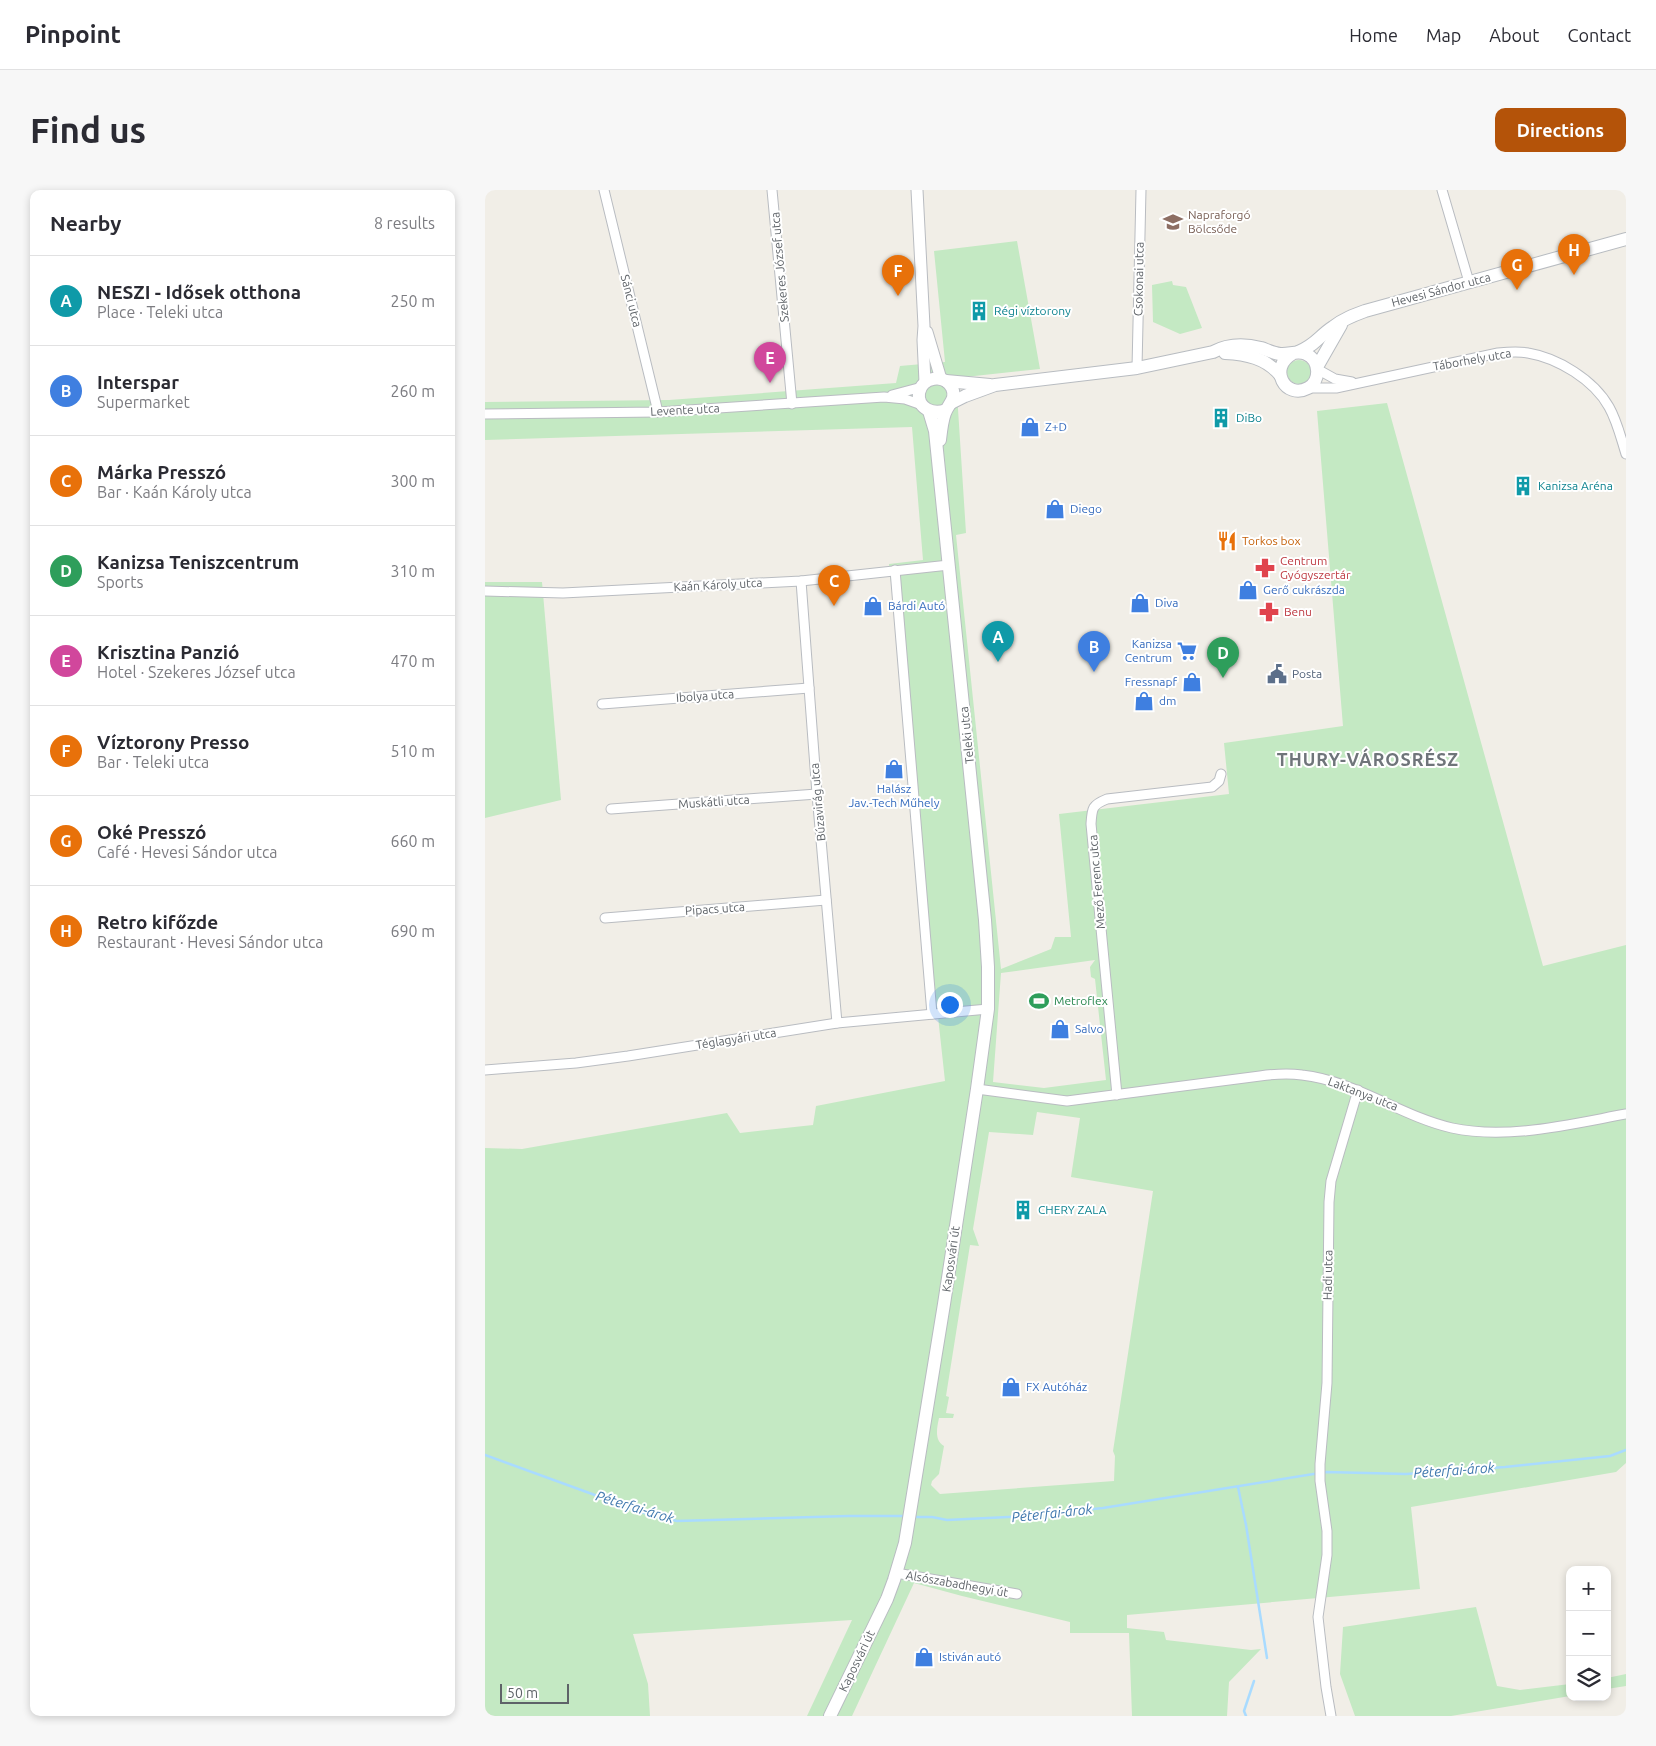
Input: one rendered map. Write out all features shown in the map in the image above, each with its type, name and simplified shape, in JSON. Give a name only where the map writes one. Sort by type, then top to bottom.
[{"type":"main road","name":"Hevesi Sándor utca","points":[[1295,353],[1310,348],[1330,329],[1343,320],[1365,311],[1626,238]]},
{"type":"main road","points":[[995,385],[965,396],[949,407],[935,413],[926,408],[919,397],[923,384],[935,378],[995,385],[1137,368],[1213,352],[1254,357],[1273,366],[1282,380],[1291,388],[1297,390],[1308,388],[1315,382],[1317,368],[1343,320]]},
{"type":"main road","points":[[1213,352],[1222,347],[1237,345],[1260,348],[1278,354],[1295,353],[1308,355],[1315,362],[1317,368]]},
{"type":"main road","points":[[1280,375],[1282,362],[1295,353]]},
{"type":"main road","points":[[943,380],[953,389],[949,407]]},
{"type":"main road","name":"Teleki utca","points":[[939,462],[941,428],[949,407]]},
{"type":"main road","name":"Teleki utca","points":[[926,408],[935,431],[939,462],[985,920],[988,967],[987,1009]]},
{"type":"main road","name":"Kaposvári út","points":[[830,1716],[887,1599],[897,1573],[911,1514],[977,1089],[987,1009]]},
{"type":"street","name":"Sánci utca","points":[[604,190],[659,412]]},
{"type":"street","name":"Szekeres József utca","points":[[772,190],[792,404]]},
{"type":"street","points":[[917,190],[924,326],[923,384]]},
{"type":"street","name":"Csokonai utca","points":[[1137,368],[1141,190]]},
{"type":"street","points":[[1442,190],[1469,282]]},
{"type":"street","points":[[924,326],[943,380]]},
{"type":"street","name":"Táborhely utca","points":[[1308,388],[1330,389],[1498,353],[1512,352],[1542,356],[1553,360],[1584,379],[1603,397],[1615,419],[1626,454]]},
{"type":"street","name":"Táborhely utca","points":[[1317,368],[1335,379],[1358,383]]},
{"type":"street","name":"Levente utca","points":[[884,398],[923,384]]},
{"type":"street","name":"Levente utca","points":[[485,414],[659,412],[884,398],[905,399],[926,408]]},
{"type":"street","name":"Kaán Károly utca","points":[[485,591],[563,593],[801,581],[949,566]]},
{"type":"street","points":[[895,570],[932,1014]]},
{"type":"street","name":"Búzavirág utca","points":[[801,581],[825,900],[837,1023]]},
{"type":"street","name":"Ibolya utca","points":[[601,704],[809,688]]},
{"type":"street","name":"Mező Ferenc utca","points":[[1117,1095],[1091,824],[1093,808],[1107,799],[1212,787],[1219,781],[1221,774]]},
{"type":"street","name":"Muskátli utca","points":[[611,809],[817,794]]},
{"type":"street","name":"Pipacs utca","points":[[605,918],[825,900]]},
{"type":"street","name":"Téglagyári utca","points":[[485,1070],[576,1063],[621,1057],[837,1023],[987,1009]]},
{"type":"street","name":"Laktanya utca","points":[[977,1089],[1067,1101],[1279,1074],[1297,1074],[1337,1082],[1437,1124],[1476,1132],[1513,1132],[1626,1114]]},
{"type":"street","name":"Hadi utca","points":[[1331,1716],[1324,1678],[1318,1617],[1327,1555],[1327,1531],[1320,1481],[1320,1464],[1327,1383],[1330,1193],[1331,1181],[1358,1090]]},
{"type":"street","name":"Alsószabadhegyi út","points":[[897,1573],[1017,1594]]},
{"type":"green space","points":[[1017,241],[1040,369],[956,378],[966,533],[956,535],[1001,969],[1051,949],[1055,937],[1071,937],[1059,814],[1229,794],[1224,743],[1343,726],[1317,411],[1387,403],[1543,966],[1626,945],[1626,1463],[1616,1472],[1411,1507],[1420,1589],[1127,1615],[1127,1628],[1164,1632],[1166,1640],[1251,1650],[1261,1649],[1229,1682],[1227,1716],[1132,1716],[1129,1633],[1070,1633],[1070,1622],[914,1583],[852,1716],[807,1716],[852,1620],[633,1634],[648,1684],[650,1716],[485,1716],[485,1148],[522,1149],[727,1113],[740,1133],[813,1125],[816,1106],[945,1081],[889,564],[923,560],[912,427],[485,440],[485,402],[669,400],[896,383],[900,366],[945,362],[934,251]],"holes":[[[1095,960],[1090,967],[1091,977],[1095,979],[1106,1080],[1044,1088],[993,1082],[1001,973]],[[1037,1112],[1080,1118],[1071,1177],[1153,1191],[1113,1451],[1115,1456],[1114,1481],[940,1494],[931,1485],[932,1481],[939,1474],[944,1446],[937,1437],[939,1418],[953,1418],[954,1414],[946,1413],[949,1397],[946,1396],[970,1245],[979,1246],[973,1229],[989,1132],[1033,1135]]]},
{"type":"green space","points":[[1172,281],[1173,285],[1186,287],[1202,328],[1180,334],[1153,322],[1152,285]]},
{"type":"green space","points":[[1299,360],[1304,361],[1310,367],[1310,377],[1304,383],[1299,384],[1294,383],[1288,377],[1287,372],[1288,367],[1294,361]]},
{"type":"green space","points":[[485,582],[542,582],[561,800],[485,818]]},
{"type":"green space","points":[[1476,1607],[1497,1686],[1520,1690],[1566,1684],[1566,1697],[1451,1716],[1355,1716],[1340,1674],[1343,1627]]},
{"type":"green space","points":[[1626,1674],[1626,1686],[1611,1688],[1611,1677]]},
{"type":"waterway","name":"Péterfai-árok","points":[[913,1517],[932,1517],[947,1520],[1027,1516],[1103,1508],[1326,1472],[1406,1474],[1505,1467],[1610,1456],[1626,1450]]},
{"type":"waterway","name":"Péterfai-árok","points":[[485,1455],[647,1514],[677,1521],[905,1516]]},
{"type":"waterway","points":[[1238,1487],[1246,1525],[1267,1658]]},
{"type":"waterway","points":[[1246,1716],[1244,1711],[1254,1681]]},
{"type":"place","name":"Napraforgó Bölcsőde","points":[[1173,222]]},
{"type":"place","name":"Retro kifőzde","points":[[1574,275]]},
{"type":"place","name":"Oké Presszó","points":[[1517,290]]},
{"type":"place","name":"Víztorony Presso","points":[[898,296]]},
{"type":"place","name":"Régi víztorony","points":[[979,311]]},
{"type":"place","name":"Krisztina Panzió","points":[[770,383]]},
{"type":"place","name":"DiBo","points":[[1221,418]]},
{"type":"place","name":"Z+D","points":[[1030,427]]},
{"type":"place","name":"Kanizsa Aréna","points":[[1523,486]]},
{"type":"place","name":"Diego","points":[[1055,509]]},
{"type":"place","name":"Torkos box","points":[[1227,541]]},
{"type":"place","name":"Centrum Gyógyszertár","points":[[1265,568]]},
{"type":"place","name":"Gerő cukrászda","points":[[1248,590]]},
{"type":"place","name":"Diva","points":[[1140,603]]},
{"type":"place","name":"Márka Presszó","points":[[834,606]]},
{"type":"place","name":"Bárdi Autó","points":[[873,606]]},
{"type":"place","name":"Benu","points":[[1269,612]]},
{"type":"place","name":"Kanizsa Centrum","points":[[1187,651]]},
{"type":"place","name":"NESZI - Idősek otthona","points":[[998,662]]},
{"type":"place","name":"Interspar","points":[[1094,672]]},
{"type":"place","name":"Posta","points":[[1277,674]]},
{"type":"place","name":"Kanizsa Teniszcentrum","points":[[1223,678]]},
{"type":"place","name":"Fressnapf","points":[[1192,682]]},
{"type":"place","name":"dm","points":[[1144,701]]},
{"type":"place","name":"Halász Jav.-Tech Műhely","points":[[894,769]]},
{"type":"place","name":"Metroflex","points":[[1039,1001]]},
{"type":"place","name":"Salvo","points":[[1060,1029]]},
{"type":"place","name":"CHERY ZALA","points":[[1023,1210]]},
{"type":"place","name":"FX Autóház","points":[[1011,1387]]},
{"type":"place","name":"Istiván autó","points":[[924,1657]]},
{"type":"district","name":"THURY-VÁROSRÉSZ","points":[[1368,760]]}]
